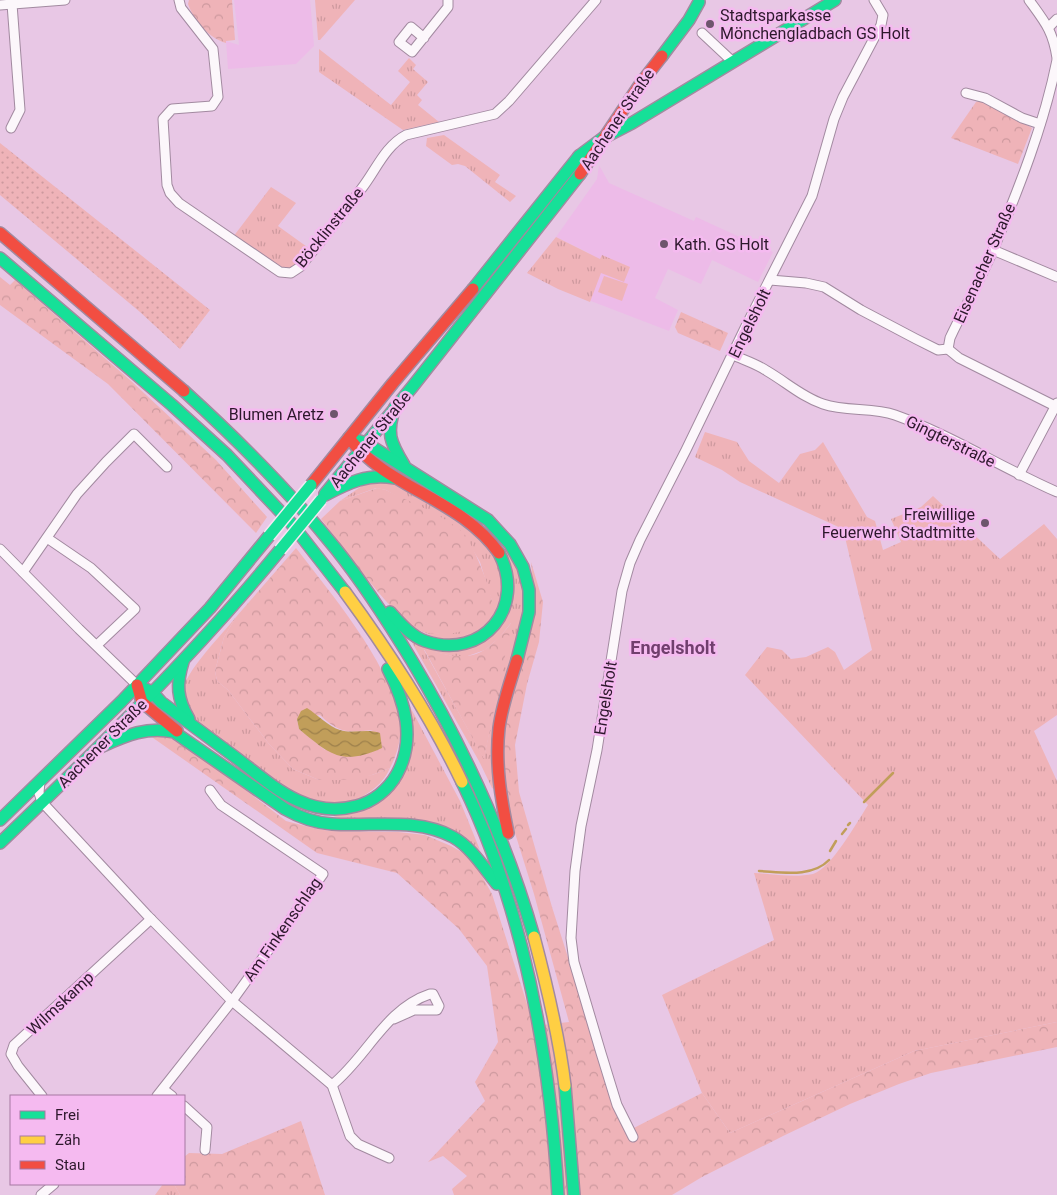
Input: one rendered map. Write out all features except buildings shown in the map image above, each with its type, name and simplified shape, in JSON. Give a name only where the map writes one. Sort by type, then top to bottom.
[{"type":"main road","points":[[579,156],[603,138],[625,127],[835,0]]},
{"type":"main road","name":"Aachener Straße","points":[[0,843],[100,747],[183,662],[280,550],[580,174],[641,83],[689,20],[700,1]]},
{"type":"main road","name":"Aachener Straße","points":[[0,820],[40,782],[210,608],[478,283],[579,156],[676,26],[700,1]]},
{"type":"main road","points":[[580,174],[610,140],[625,127]]},
{"type":"main road","points":[[0,233],[152,363],[234,438],[336,548],[393,630],[441,708],[488,803],[519,885]]},
{"type":"main road","points":[[0,258],[196,425],[278,507],[323,560],[394,662],[434,728],[458,774],[490,848],[514,917],[534,994],[548,1072],[556,1141],[558,1195]]},
{"type":"main road","points":[[395,407],[388,428],[389,435],[394,450],[406,469]]},
{"type":"main road","points":[[349,438],[406,469],[488,520],[514,548],[524,568],[529,598],[527,628],[502,712],[496,760],[503,813],[519,885],[543,970],[559,1039],[571,1146],[574,1195]]},
{"type":"main road","points":[[356,576],[405,628],[420,639],[436,644],[454,645],[475,640],[489,632],[501,618],[508,601],[508,580],[503,562],[483,533],[462,517],[368,460],[363,447]]},
{"type":"main road","points":[[323,497],[356,480],[371,475],[382,475],[404,482]]},
{"type":"main road","points":[[137,684],[152,692],[161,702],[276,788],[300,803],[323,810],[355,808],[375,799],[393,781],[399,771],[406,748],[407,726],[401,698],[395,682],[356,607]]},
{"type":"main road","points":[[183,662],[178,679],[178,695],[184,712],[192,725]]},
{"type":"main road","points":[[137,684],[142,702],[194,746]]},
{"type":"main road","points":[[100,747],[148,729],[174,732],[298,816],[330,824],[416,825],[431,828],[454,837],[468,848],[494,878],[514,917]]},
{"type":"street","points":[[0,5],[66,0]]},
{"type":"street","name":"Böcklinstraße","points":[[179,0],[180,8],[213,49],[218,97],[212,106],[172,109],[162,119],[167,185],[170,193],[179,203],[280,272],[291,273],[300,267],[363,187],[387,150],[397,140],[411,134],[495,114],[509,101],[596,0]]},
{"type":"street","points":[[424,38],[448,7],[448,0]]},
{"type":"street","name":"Engelsholt","points":[[633,1137],[617,1105],[574,962],[571,938],[575,871],[581,826],[597,750],[622,591],[640,540],[812,196],[834,120],[843,97],[882,25],[883,15],[874,0]]},
{"type":"street","name":"Eisenacher Straße","points":[[948,349],[950,338],[993,250],[1054,89],[1057,59],[1055,42],[1049,27],[1029,0]]},
{"type":"street","points":[[11,128],[20,110],[12,4]]},
{"type":"street","points":[[1049,27],[1057,18]]},
{"type":"street","points":[[702,34],[732,62]]},
{"type":"street","points":[[966,93],[985,98],[1022,118],[1040,124]]},
{"type":"street","points":[[993,250],[1057,278]]},
{"type":"street","name":"Engelsholt","points":[[770,280],[806,283],[824,287],[861,310],[916,339],[938,350],[948,349]]},
{"type":"street","points":[[948,349],[960,358],[1056,405],[1019,475]]},
{"type":"street","name":"Gingterstraße","points":[[733,354],[767,371],[797,392],[823,404],[844,409],[892,414],[933,430],[1019,475],[1057,492]]},
{"type":"street","points":[[24,572],[77,494],[134,434],[167,467]]},
{"type":"street","points":[[47,538],[91,568],[135,609],[96,645]]},
{"type":"street","points":[[0,549],[137,684]]},
{"type":"street","points":[[40,782],[39,793],[42,802]]},
{"type":"street","name":"Am Finkenschlag","points":[[210,790],[221,805],[323,874],[232,1001]]},
{"type":"street","name":"Am Finkenschlag","points":[[42,802],[151,919],[232,1001],[332,1085]]},
{"type":"street","name":"Wilmskamp","points":[[41,1095],[11,1054],[14,1045],[151,919]]},
{"type":"street","points":[[390,1158],[358,1144],[350,1136],[332,1085],[344,1076],[380,1031],[403,1008],[430,994],[433,994],[439,1006],[437,1010],[410,1011],[394,1018]]},
{"type":"street","points":[[157,1095],[232,1001]]},
{"type":"street","points":[[163,1089],[171,1095]]},
{"type":"street","points":[[185,1107],[207,1127],[205,1150]]},
{"type":"street","points":[[41,1195],[53,1185]]},
{"type":"shaded area","points":[[234,0],[310,0],[314,46],[296,64],[228,69],[226,41],[239,45]]},
{"type":"shaded area","name":"Kath. GS Holt","points":[[599,165],[609,183],[694,221],[696,217],[773,252],[758,282],[712,260],[701,284],[668,269],[655,298],[678,310],[669,331],[557,288],[589,253],[556,237],[597,179]]},
{"type":"green space","points":[[189,0],[232,0],[235,40],[226,41],[226,43],[208,33],[194,17],[188,4]]},
{"type":"green space","points":[[315,0],[355,0],[320,40],[318,40]]},
{"type":"green space","points":[[319,49],[391,105],[410,82],[398,71],[409,58],[416,65],[413,69],[428,82],[417,95],[422,100],[418,105],[439,122],[403,130],[319,72]]},
{"type":"green space","points":[[983,100],[1032,128],[1018,164],[951,138],[976,102]]},
{"type":"green space","points":[[444,135],[500,175],[495,182],[516,196],[510,202],[465,166],[452,165],[426,146],[427,138]]},
{"type":"green space","points":[[0,143],[210,310],[180,349],[140,312],[0,195]]},
{"type":"green space","points":[[271,187],[296,203],[278,226],[310,249],[294,268],[284,270],[233,237]]},
{"type":"green space","points":[[556,237],[600,259],[602,255],[630,267],[624,282],[601,273],[590,302],[558,289],[527,273]]},
{"type":"green space","points":[[604,276],[628,284],[622,301],[598,292]]},
{"type":"green space","points":[[0,277],[10,285],[15,280],[130,380],[216,460],[267,517],[256,533],[108,384],[0,305]]},
{"type":"green space","points":[[681,312],[728,333],[720,351],[678,333],[675,327]]},
{"type":"green space","points":[[705,432],[737,442],[749,461],[779,483],[800,454],[815,450],[823,442],[867,517],[875,521],[883,550],[901,542],[891,519],[921,507],[933,496],[1000,559],[1044,524],[1057,539],[1057,715],[1034,731],[1057,781],[1057,1022],[914,1051],[730,1133],[702,1093],[662,995],[774,940],[754,873],[798,876],[813,874],[820,870],[828,864],[843,844],[868,805],[745,675],[767,647],[782,650],[791,659],[806,657],[828,647],[835,652],[844,670],[872,650],[843,529],[740,482],[722,470],[695,457]]},
{"type":"green space","points":[[369,481],[392,482],[402,487],[464,526],[484,544],[492,555],[498,566],[501,579],[499,603],[494,614],[478,631],[467,636],[446,639],[437,638],[421,631],[442,634],[492,601],[480,562],[464,535],[386,490],[376,488],[340,501]]},
{"type":"green space","points":[[377,488],[386,490],[439,516],[458,528],[465,535],[477,557],[492,601],[490,611],[485,619],[476,626],[453,633],[441,634],[421,631],[411,625],[398,614],[369,581],[321,519],[340,501]]},
{"type":"green space","points":[[296,548],[356,628],[383,672],[393,694],[399,716],[400,737],[390,768],[351,780],[319,780],[293,769],[269,744],[228,690],[217,681],[215,671],[224,637],[236,617]],"holes":[[[320,715],[333,725],[344,730],[373,730],[325,750],[299,729],[297,719]]]},
{"type":"green space","points":[[510,549],[522,581],[524,607],[494,789],[409,637],[450,650],[505,620],[500,550]],"holes":[[[511,623],[484,758],[424,650],[462,658],[485,650],[499,638]]]},
{"type":"green space","points":[[531,562],[543,602],[539,642],[527,684],[515,745],[519,792],[552,907],[618,1115],[628,1131],[702,1093],[730,1133],[914,1051],[1057,1022],[1057,1047],[931,1073],[899,1084],[850,1104],[783,1136],[702,1177],[672,1195],[454,1195],[452,1189],[467,1176],[443,1156],[428,1162],[485,1101],[475,1082],[498,1042],[487,966],[459,929],[397,873],[317,853],[146,733],[162,733],[210,763],[286,821],[331,831],[398,832],[425,835],[467,855],[478,869],[492,894],[534,1026],[569,1022],[534,894],[510,817],[503,780],[506,716],[533,586]]},
{"type":"green space","points":[[236,617],[224,637],[215,671],[217,681],[228,690],[269,744],[293,769],[319,780],[372,775],[390,768],[383,780],[373,790],[349,802],[333,804],[316,801],[300,795],[213,737],[195,721],[184,702],[183,691],[185,684],[197,664]]},
{"type":"green space","points":[[512,622],[484,759],[424,649],[453,656],[474,655],[492,644]]},
{"type":"green space","points":[[407,701],[460,801],[480,850],[458,832],[344,820],[323,812],[395,786]]},
{"type":"green space","points":[[301,1121],[325,1195],[180,1195],[175,1185],[185,1185],[185,1156],[189,1153],[222,1154]]},
{"type":"green space","points":[[162,1185],[175,1185],[180,1195],[155,1195]]},
{"type":"water","points":[[307,708],[328,724],[340,730],[380,733],[382,748],[357,756],[346,757],[328,751],[299,729],[297,719],[301,711]]},
{"type":"waterway","points":[[864,802],[893,773]]},
{"type":"waterway","points":[[842,834],[846,829]]},
{"type":"waterway","points":[[830,851],[836,841]]},
{"type":"waterway","points":[[759,871],[805,872],[822,866],[829,860]]},
{"type":"traffic: fast","points":[[579,156],[603,138],[632,123],[835,0]]},
{"type":"traffic: fast","points":[[662,56],[689,20],[699,2]]},
{"type":"traffic: fast","points":[[473,289],[579,156]]},
{"type":"traffic: fast","points":[[325,494],[413,386],[580,174]]},
{"type":"traffic: fast","points":[[0,258],[172,405],[227,455],[291,523],[345,592]]},
{"type":"traffic: fast","points":[[184,391],[244,447],[300,507],[346,562],[385,618],[431,694],[482,795],[510,865],[534,937]]},
{"type":"traffic: fast","points":[[395,407],[390,431],[395,450],[404,465]]},
{"type":"traffic: fast","points":[[349,438],[366,443],[488,520],[510,544],[523,567],[529,590],[529,612],[517,660]]},
{"type":"traffic: fast","points":[[325,495],[358,480],[375,477],[394,478]]},
{"type":"traffic: fast","points":[[269,536],[311,485]]},
{"type":"traffic: fast","points":[[280,550],[321,500]]},
{"type":"traffic: fast","points":[[0,820],[122,701],[210,608],[269,536]]},
{"type":"traffic: fast","points":[[0,843],[144,701],[214,627],[280,550]]},
{"type":"traffic: fast","points":[[390,612],[410,633],[425,641],[446,645],[465,643],[481,636],[494,625],[503,610],[507,592],[506,573],[499,553]]},
{"type":"traffic: fast","points":[[183,662],[179,677],[179,691],[182,705],[189,719]]},
{"type":"traffic: fast","points":[[137,685],[152,692],[161,702],[259,776],[289,796],[320,808],[338,809],[368,802],[379,794],[393,780],[403,761],[407,734],[406,721],[399,694],[388,669]]},
{"type":"traffic: fast","points":[[100,747],[145,731],[164,730],[174,732],[285,809],[302,817],[332,824],[409,825],[439,831],[453,837],[471,852],[497,884]]},
{"type":"traffic: fast","points":[[462,782],[484,830],[518,932],[540,1036],[548,1089],[558,1195]]},
{"type":"traffic: fast","points":[[565,1086],[574,1195]]},
{"type":"traffic: slow","points":[[345,592],[408,684],[450,757],[462,782]]},
{"type":"traffic: slow","points":[[534,937],[552,1011],[565,1086]]},
{"type":"traffic: jam","points":[[580,174],[641,83],[662,56]]},
{"type":"traffic: jam","points":[[0,233],[184,391]]},
{"type":"traffic: jam","points":[[311,485],[393,383],[473,289]]},
{"type":"traffic: jam","points":[[349,438],[383,470],[465,519],[483,534],[499,553]]},
{"type":"traffic: jam","points":[[508,833],[499,781],[498,741],[502,711],[517,660]]},
{"type":"traffic: jam","points":[[137,685],[142,702],[177,731]]},
{"type":"place","name":"Stadtsparkasse Mönchengladbach GS Holt","points":[[710,24]]},
{"type":"place","name":"Kath. GS Holt","points":[[664,244]]},
{"type":"place","name":"Blumen Aretz","points":[[334,414]]},
{"type":"place","name":"Freiwillige Feuerwehr Stadtmitte","points":[[985,523]]},
{"type":"district","name":"Engelsholt","points":[[673,648]]}]
